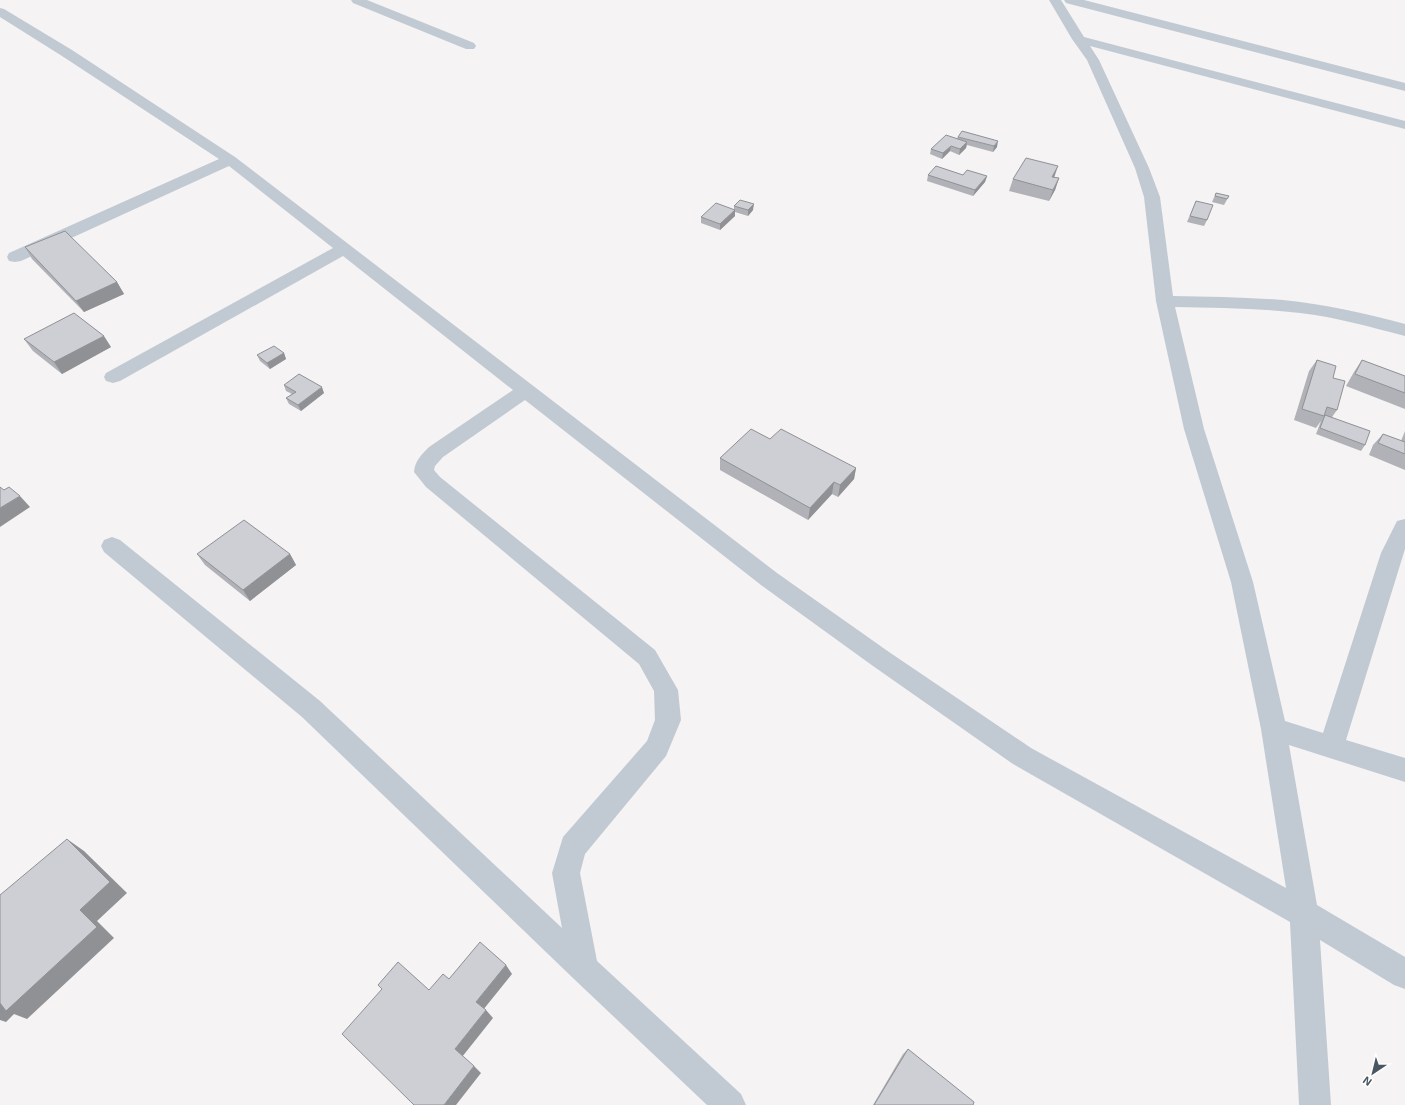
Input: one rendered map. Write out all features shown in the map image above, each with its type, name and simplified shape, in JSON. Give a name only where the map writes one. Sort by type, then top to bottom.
[{"type":"street","points":[[357,0],[470,46]]},
{"type":"street","points":[[1055,0],[1078,39],[1093,60],[1142,168],[1152,197],[1165,301],[1194,429],[1242,582],[1274,729],[1304,914],[1315,1105]]},
{"type":"street","points":[[1070,0],[1405,87]]},
{"type":"street","points":[[0,12],[68,53],[230,160],[769,579],[881,659],[1022,756],[1304,914],[1405,974]]},
{"type":"street","points":[[1078,39],[1405,125]]},
{"type":"street","points":[[15,257],[230,160]]},
{"type":"street","points":[[113,377],[344,249]]},
{"type":"street","points":[[1165,301],[1268,304],[1324,311],[1381,323],[1405,330]]},
{"type":"street","points":[[526,390],[436,452],[425,464],[424,472],[433,482],[647,658],[666,690],[668,720],[657,748],[573,847],[566,873],[584,969]]},
{"type":"street","points":[[1331,747],[1392,553],[1405,527]]},
{"type":"street","points":[[112,546],[312,709],[584,969],[730,1105]]},
{"type":"street","points":[[1274,729],[1405,770]]},
{"type":"building","points":[[962,131],[998,141],[994,146],[958,137]]},
{"type":"building","points":[[946,135],[967,142],[960,149],[951,146],[943,153],[931,149]]},
{"type":"building","points":[[1026,158],[1058,166],[1052,177],[1059,178],[1053,190],[1013,179]]},
{"type":"building","points":[[936,166],[963,175],[967,170],[987,176],[975,190],[928,175]]},
{"type":"building","points":[[1216,193],[1229,196],[1227,199],[1215,196]]},
{"type":"building","points":[[740,200],[754,204],[748,210],[734,206]]},
{"type":"building","points":[[1196,201],[1213,205],[1207,220],[1190,216]]},
{"type":"building","points":[[716,203],[735,210],[720,224],[701,217]]},
{"type":"building","points":[[65,231],[117,282],[76,301],[25,247]]},
{"type":"building","points":[[74,313],[104,336],[54,362],[24,339]]},
{"type":"building","points":[[274,346],[284,353],[267,363],[257,355]]},
{"type":"building","points":[[1317,360],[1336,366],[1333,378],[1345,381],[1337,410],[1327,407],[1324,416],[1302,409]]},
{"type":"building","points":[[1362,360],[1405,376],[1405,393],[1355,374]]},
{"type":"building","points":[[299,374],[322,387],[298,405],[286,398],[296,392],[284,385]]},
{"type":"building","points":[[1325,415],[1370,431],[1365,445],[1320,428]]},
{"type":"building","points":[[751,429],[770,439],[781,429],[856,468],[840,485],[834,482],[810,508],[720,458]]},
{"type":"building","points":[[1383,434],[1405,442],[1405,454],[1378,443]]},
{"type":"building","points":[[0,487],[4,490],[9,487],[20,496],[0,508]]},
{"type":"building","points":[[244,520],[290,554],[243,590],[197,554]]},
{"type":"building","points":[[67,839],[110,882],[80,910],[97,927],[6,1011],[0,1003],[0,895]]},
{"type":"building","points":[[480,942],[506,965],[476,1002],[486,1010],[455,1049],[474,1066],[444,1105],[414,1105],[342,1034],[382,989],[378,985],[398,962],[429,990],[443,974],[449,979]]},
{"type":"building","points":[[908,1049],[974,1102],[973,1105],[874,1105]]}]
